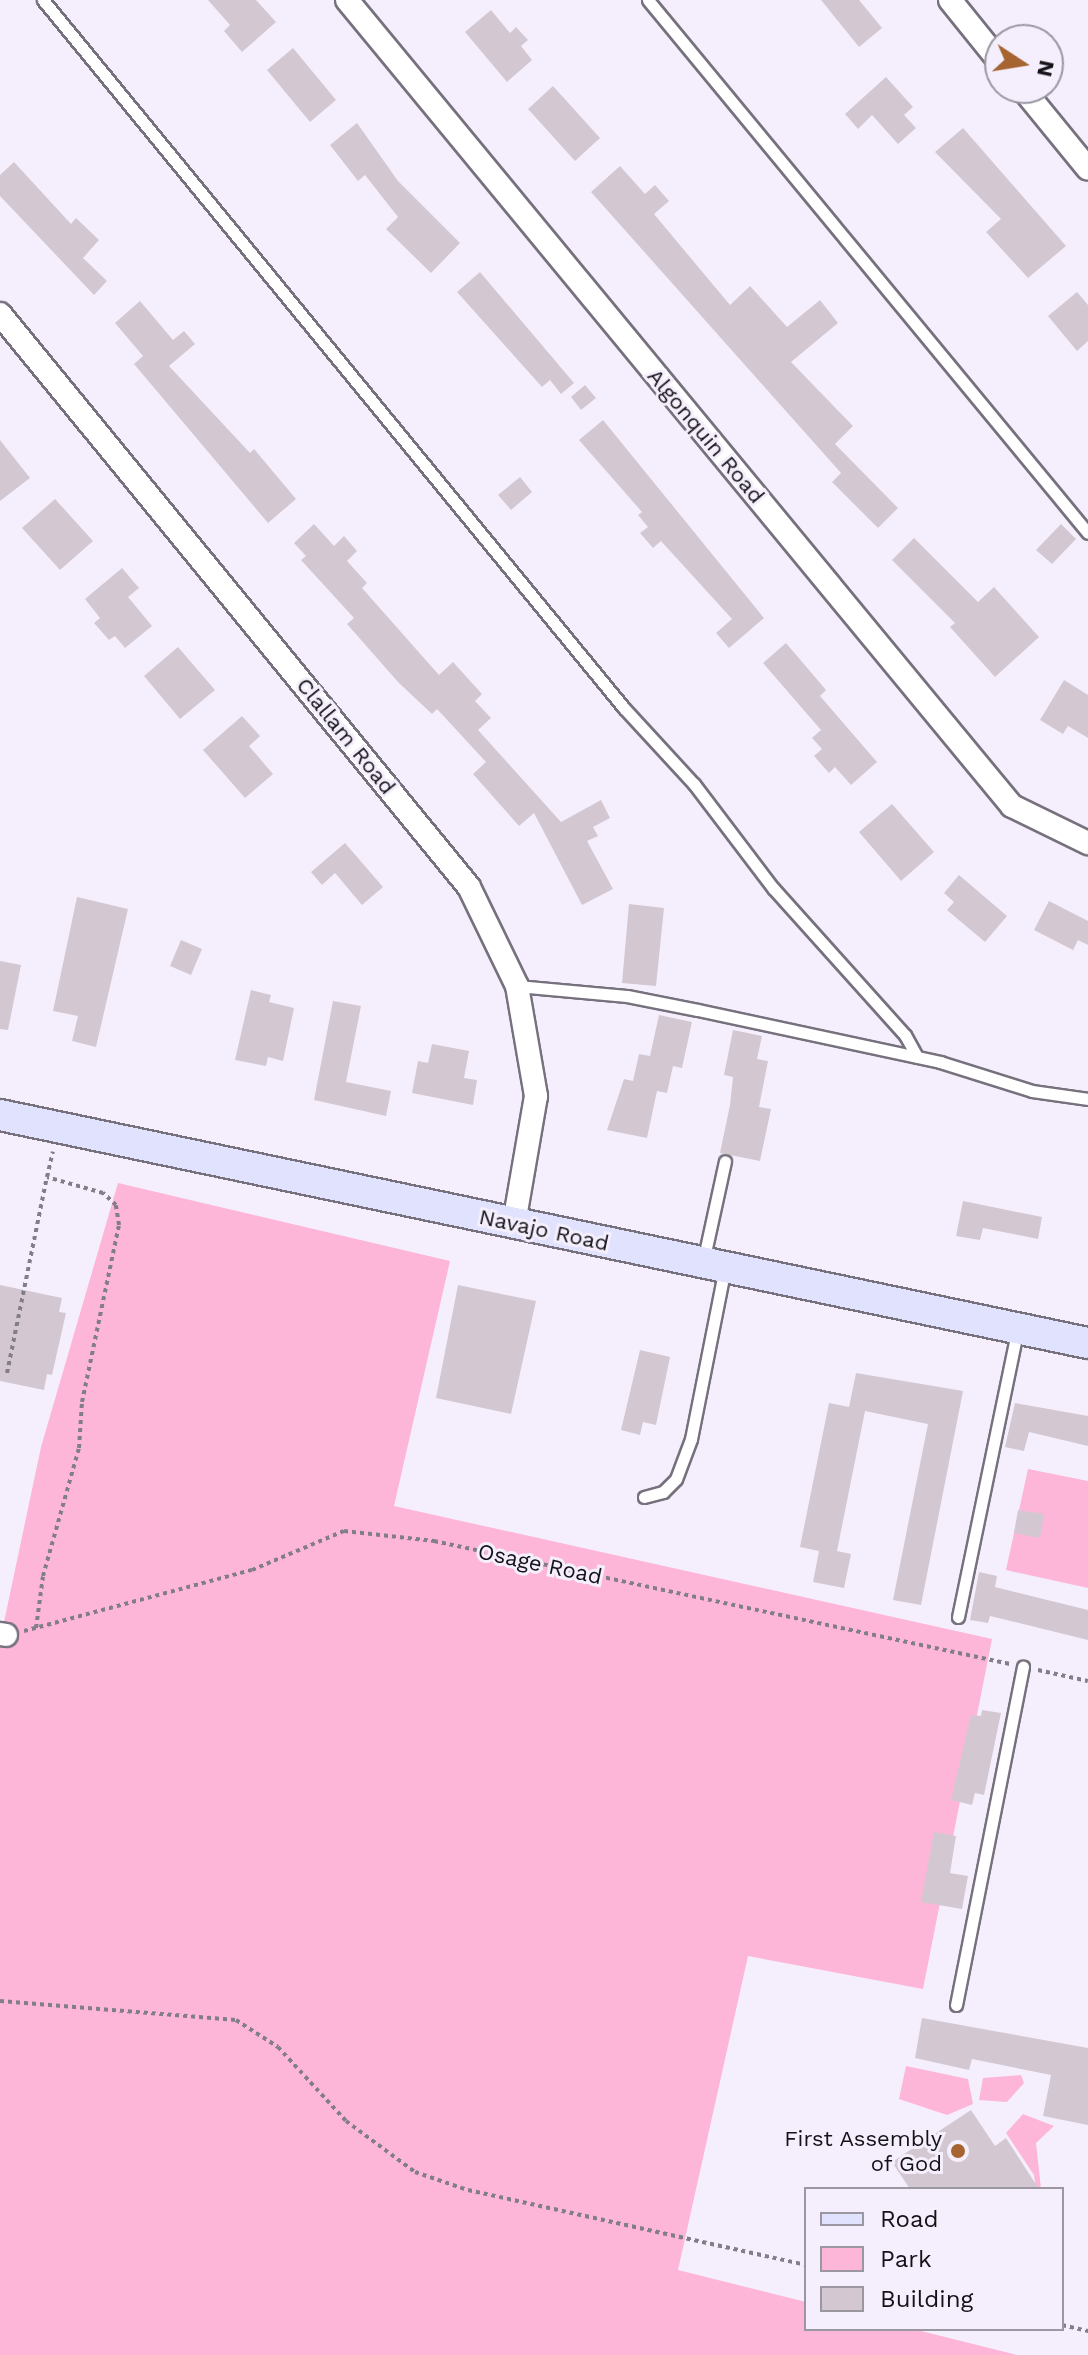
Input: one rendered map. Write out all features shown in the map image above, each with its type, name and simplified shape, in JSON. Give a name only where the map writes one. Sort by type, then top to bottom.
[{"type":"main road","name":"Navajo Road","points":[[0,1115],[1088,1343]]},
{"type":"street","name":"Algonquin Road","points":[[347,0],[1012,806],[1088,843]]},
{"type":"street","points":[[950,0],[984,42]]},
{"type":"street","points":[[1035,104],[1088,169]]},
{"type":"street","name":"Clallam Road","points":[[0,314],[469,887],[517,986],[536,1096],[514,1224]]},
{"type":"lane","points":[[43,0],[624,708],[694,784],[773,888],[905,1035],[917,1057]]},
{"type":"lane","points":[[648,0],[1088,533]]},
{"type":"lane","points":[[517,986],[627,996],[917,1057],[1032,1091],[1088,1099]]},
{"type":"lane","points":[[644,1497],[663,1492],[676,1479],[691,1439],[725,1161]]},
{"type":"lane","points":[[958,1617],[1018,1328]]},
{"type":"lane","points":[[956,2005],[1023,1667]]},
{"type":"path","points":[[7,1373],[59,1127]]},
{"type":"path","points":[[36,1628],[43,1576],[79,1448],[82,1402],[119,1225],[116,1205],[103,1193],[47,1177]]},
{"type":"path","name":"Osage Road","points":[[3,1635],[252,1570],[344,1531],[434,1541],[1088,1681]]},
{"type":"path","points":[[0,2001],[236,2020],[278,2047],[346,2121],[415,2172],[468,2190],[804,2265]]},
{"type":"path","points":[[1064,2325],[1088,2331]]},
{"type":"green space","points":[[118,1183],[450,1261],[394,1506],[992,1639],[923,1989],[748,1956],[678,2270],[804,2302],[804,2331],[921,2331],[1017,2355],[0,2355],[0,1641],[41,1447]]},
{"type":"green space","points":[[1028,1469],[1088,1481],[1088,1588],[1006,1570]]},
{"type":"green space","points":[[906,2066],[968,2079],[973,2104],[947,2115],[899,2099]]},
{"type":"green space","points":[[1021,2075],[1024,2083],[1007,2102],[979,2100],[983,2078]]},
{"type":"green space","points":[[1023,2114],[1054,2126],[1036,2143],[1041,2187],[1036,2187],[1034,2175],[1006,2133]]},
{"type":"building","points":[[208,0],[256,0],[276,22],[242,52],[224,31],[230,25]]},
{"type":"building","points":[[821,0],[859,0],[882,28],[859,47]]},
{"type":"building","points":[[491,10],[510,33],[516,27],[528,40],[521,46],[532,60],[507,82],[465,32]]},
{"type":"building","points":[[293,48],[336,100],[310,122],[267,70]]},
{"type":"building","points":[[886,77],[913,107],[904,115],[916,128],[898,144],[872,115],[858,129],[845,114]]},
{"type":"building","points":[[553,86],[600,138],[575,161],[528,109]]},
{"type":"building","points":[[357,123],[398,181],[460,243],[431,273],[386,229],[398,217],[365,175],[358,181],[330,145]]},
{"type":"building","points":[[963,128],[1066,246],[1028,278],[986,232],[1001,219],[935,152]]},
{"type":"building","points":[[14,162],[71,224],[76,218],[99,240],[83,258],[107,281],[94,295],[0,196],[0,175]]},
{"type":"building","points":[[620,166],[645,194],[655,185],[669,201],[654,214],[730,305],[750,286],[787,327],[820,300],[838,323],[791,362],[853,426],[835,444],[898,508],[878,528],[832,482],[841,473],[591,192]]},
{"type":"building","points":[[480,272],[574,383],[561,394],[550,380],[542,387],[457,292]]},
{"type":"building","points":[[1077,292],[1088,305],[1088,341],[1077,351],[1048,316]]},
{"type":"building","points":[[140,301],[173,340],[184,331],[195,344],[169,366],[250,453],[254,449],[296,499],[268,523],[134,364],[143,356],[115,323]]},
{"type":"building","points":[[585,385],[596,398],[581,410],[571,397]]},
{"type":"building","points":[[603,420],[764,618],[729,648],[716,633],[732,619],[661,541],[653,548],[640,533],[648,527],[638,515],[642,512],[579,440]]},
{"type":"building","points":[[0,440],[30,478],[0,501]]},
{"type":"building","points":[[520,477],[532,492],[511,510],[498,495]]},
{"type":"building","points":[[55,499],[93,541],[60,570],[22,528]]},
{"type":"building","points":[[314,524],[334,546],[344,536],[357,551],[347,561],[367,583],[362,588],[439,675],[453,662],[482,694],[475,701],[491,718],[478,730],[561,822],[601,800],[610,818],[593,827],[598,836],[587,841],[613,889],[582,905],[534,813],[519,826],[473,774],[486,762],[437,709],[432,714],[398,682],[347,624],[354,618],[301,560],[306,556],[294,543]]},
{"type":"building","points":[[1061,524],[1076,539],[1052,564],[1036,550]]},
{"type":"building","points":[[914,538],[978,602],[994,587],[1039,637],[995,677],[950,627],[955,623],[892,560]]},
{"type":"building","points":[[122,568],[139,588],[128,597],[152,626],[125,648],[115,636],[109,640],[94,623],[100,618],[85,599]]},
{"type":"building","points":[[786,643],[826,690],[820,696],[877,762],[851,785],[835,767],[829,773],[814,756],[822,749],[812,738],[821,730],[763,663]]},
{"type":"building","points":[[178,647],[215,690],[180,719],[144,676]]},
{"type":"building","points":[[1064,680],[1088,695],[1088,738],[1068,726],[1063,734],[1040,720]]},
{"type":"building","points":[[242,716],[260,736],[249,746],[273,774],[245,798],[203,750]]},
{"type":"building","points":[[892,804],[934,852],[901,881],[859,832]]},
{"type":"building","points":[[345,843],[383,887],[362,905],[335,873],[322,885],[311,872]]},
{"type":"building","points":[[959,875],[1007,916],[985,942],[947,910],[954,902],[944,893]]},
{"type":"building","points":[[77,897],[128,909],[96,1047],[72,1041],[78,1016],[53,1011]]},
{"type":"building","points":[[1049,901],[1088,921],[1088,945],[1078,940],[1073,950],[1034,930]]},
{"type":"building","points":[[629,904],[664,908],[656,986],[622,983]]},
{"type":"building","points":[[181,940],[202,949],[191,975],[170,966]]},
{"type":"building","points":[[0,961],[21,965],[8,1030],[0,1029]]},
{"type":"building","points":[[251,990],[271,995],[269,1002],[294,1008],[283,1061],[268,1057],[266,1066],[235,1060]]},
{"type":"building","points":[[333,1001],[361,1006],[346,1082],[391,1091],[386,1116],[314,1100]]},
{"type":"building","points":[[659,1015],[692,1022],[682,1068],[673,1066],[667,1093],[657,1091],[647,1138],[607,1130],[624,1079],[633,1081],[639,1054],[650,1056]]},
{"type":"building","points":[[733,1030],[762,1036],[757,1059],[768,1061],[759,1107],[771,1109],[760,1161],[720,1153],[733,1077],[724,1075]]},
{"type":"building","points":[[432,1044],[469,1051],[464,1078],[477,1080],[473,1105],[412,1093],[418,1061],[428,1063]]},
{"type":"building","points":[[963,1201],[1042,1217],[1038,1239],[983,1228],[980,1240],[956,1236]]},
{"type":"building","points":[[0,1285],[62,1298],[59,1312],[66,1313],[52,1375],[47,1374],[44,1390],[0,1381]]},
{"type":"building","points":[[458,1285],[536,1301],[511,1414],[436,1398]]},
{"type":"building","points":[[640,1350],[670,1357],[656,1425],[643,1422],[640,1435],[621,1430]]},
{"type":"building","points":[[856,1373],[963,1391],[921,1605],[893,1600],[928,1424],[865,1411],[837,1551],[851,1554],[844,1588],[813,1582],[819,1551],[800,1547],[829,1403],[849,1407]]},
{"type":"building","points":[[1015,1403],[1088,1416],[1088,1446],[1029,1432],[1024,1451],[1005,1447]]},
{"type":"building","points":[[1018,1510],[1044,1514],[1040,1538],[1014,1533]]},
{"type":"building","points":[[979,1572],[997,1576],[995,1587],[1088,1610],[1088,1640],[990,1616],[988,1623],[970,1620]]},
{"type":"building","points":[[982,1710],[1001,1713],[984,1795],[975,1793],[972,1805],[951,1800],[971,1715],[981,1716]]},
{"type":"building","points":[[934,1832],[956,1836],[950,1873],[968,1876],[962,1909],[921,1902]]},
{"type":"building","points":[[922,2018],[1088,2048],[1088,2125],[1043,2116],[1051,2075],[972,2059],[969,2070],[915,2058]]},
{"type":"building","name":"First Assembly of God","points":[[971,2110],[995,2146],[1006,2138],[1038,2187],[909,2187],[892,2162]]},
{"type":"place","name":"First Assembly of God","points":[[958,2151]]}]
